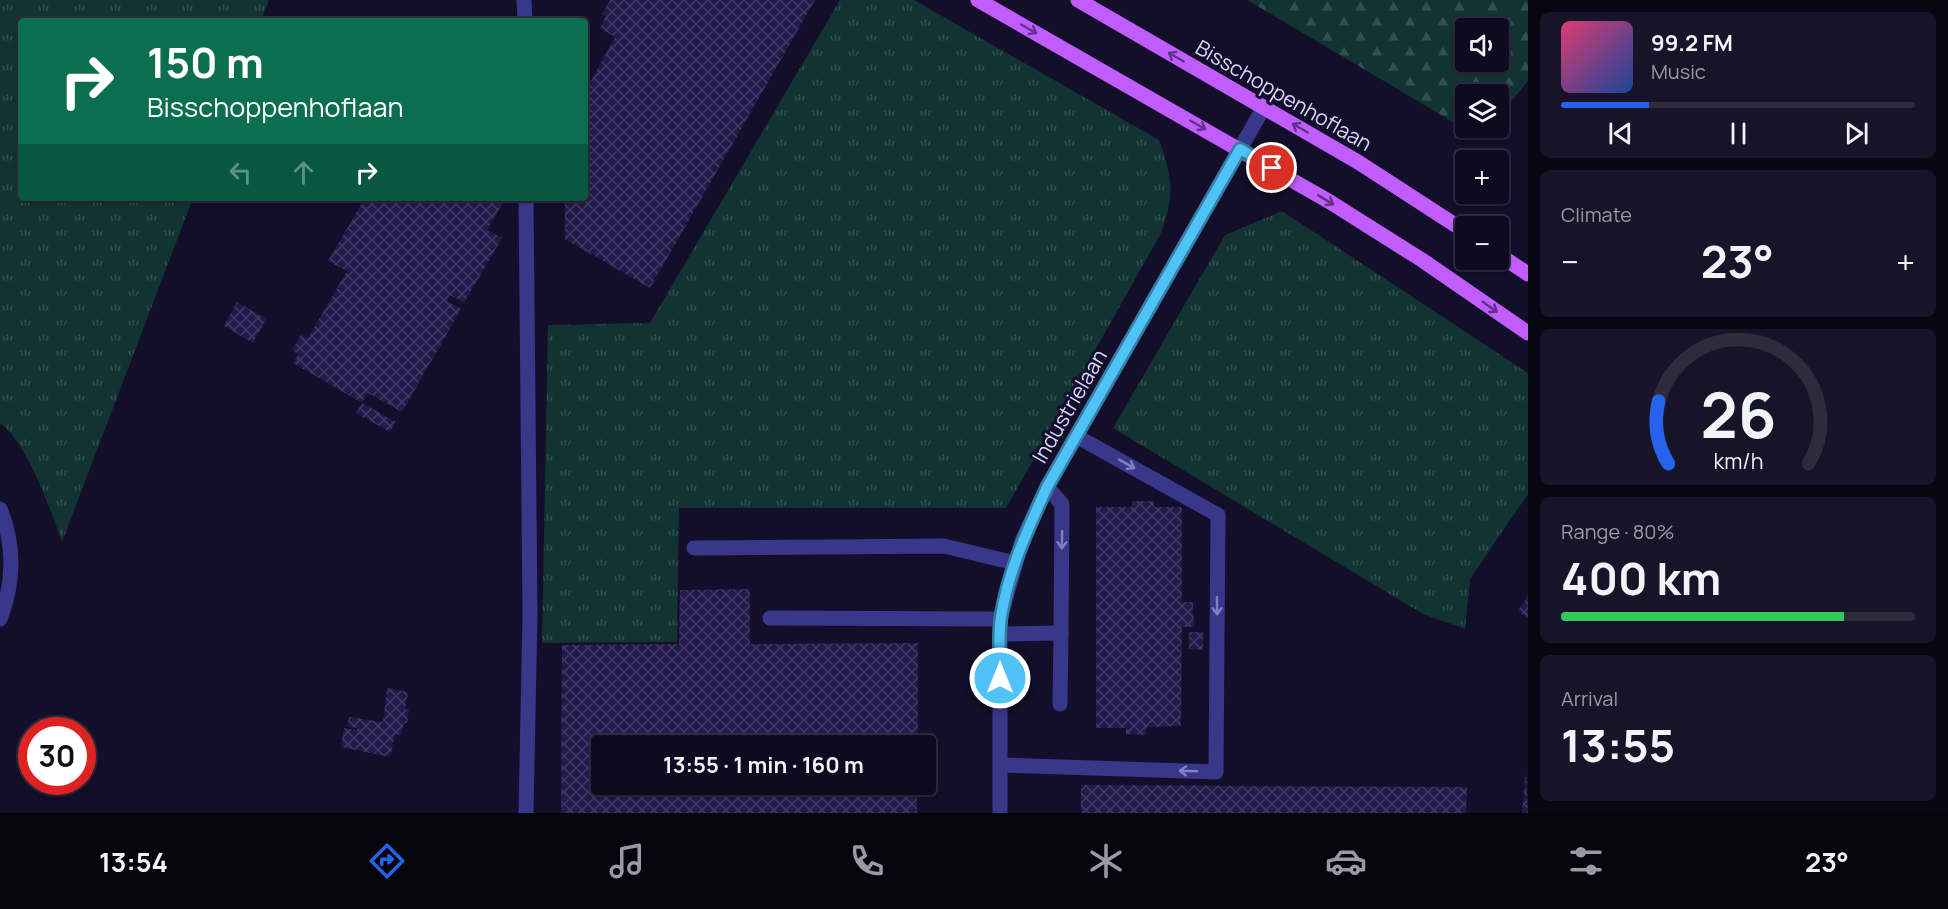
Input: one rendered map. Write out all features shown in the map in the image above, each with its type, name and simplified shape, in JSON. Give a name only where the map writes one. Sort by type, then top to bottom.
[{"type":"main road","points":[[978,0],[1240,149],[1422,260],[1528,333]]},
{"type":"main road","name":"Bisschoppenhoflaan","points":[[1078,0],[1358,162],[1455,225]]},
{"type":"main road","points":[[1509,261],[1528,274]]},
{"type":"street","points":[[524,0],[525,18]]},
{"type":"street","name":"Industrielaan","points":[[1000,813],[1000,626],[1015,563],[1047,487],[1264,106]]},
{"type":"street","points":[[526,201],[530,603],[526,813]]},
{"type":"street","points":[[1000,765],[1216,772],[1218,515],[1076,436]]},
{"type":"street","points":[[1047,487],[1062,504],[1060,705]]},
{"type":"street","points":[[0,509],[9,529],[11,563],[7,600],[0,619]]},
{"type":"street","points":[[694,548],[944,546],[1015,563]]},
{"type":"street","points":[[770,618],[1000,626],[1061,633]]},
{"type":"green space","points":[[0,0],[269,0],[262,18],[18,18],[18,201],[192,201],[62,542],[29,461],[20,446],[0,423]]},
{"type":"green space","points":[[840,0],[914,0],[1159,140],[1167,166],[1170,188],[1168,210],[1160,235],[1006,508],[679,508],[677,642],[542,643],[548,325],[650,323]]},
{"type":"green space","points":[[1247,0],[1528,0],[1528,81],[1509,104],[1509,84],[1455,84],[1455,123]]},
{"type":"green space","points":[[1282,211],[1528,373],[1528,494],[1470,579],[1465,629],[1423,614],[1113,428],[1225,235]]},
{"type":"building","points":[[610,0],[815,0],[650,288],[565,239],[565,201],[588,201],[588,86],[615,37],[600,28],[606,16],[602,14]]},
{"type":"building","points":[[363,201],[504,201],[487,230],[502,238],[464,303],[450,295],[447,301],[461,309],[402,412],[368,393],[362,403],[293,363],[298,354],[292,350],[301,335],[308,338],[347,271],[328,261]]},
{"type":"building","points":[[237,302],[266,319],[253,343],[224,326]]},
{"type":"building","points":[[362,403],[396,422],[390,432],[356,413]]},
{"type":"building","points":[[1132,501],[1154,501],[1154,507],[1182,507],[1182,602],[1193,602],[1194,627],[1182,627],[1181,726],[1147,727],[1146,735],[1126,734],[1126,728],[1096,728],[1096,507],[1132,507]]},
{"type":"building","points":[[750,589],[750,644],[918,643],[918,735],[591,735],[591,795],[917,795],[917,813],[561,813],[562,645],[679,644],[680,590]]},
{"type":"building","points":[[1528,596],[1528,618],[1518,611]]},
{"type":"building","points":[[1189,632],[1203,632],[1203,650],[1189,649]]},
{"type":"building","points":[[387,688],[408,692],[405,709],[409,710],[407,723],[404,723],[401,735],[395,734],[390,757],[341,747],[344,728],[357,730],[358,728],[347,726],[349,717],[383,722]]},
{"type":"building","points":[[1526,770],[1528,813],[1522,813]]},
{"type":"building","points":[[1081,785],[1467,787],[1466,813],[1081,813]]},
{"type":"route","points":[[1000,678],[1000,619],[1022,541],[1047,487],[1240,149],[1272,168]]}]
